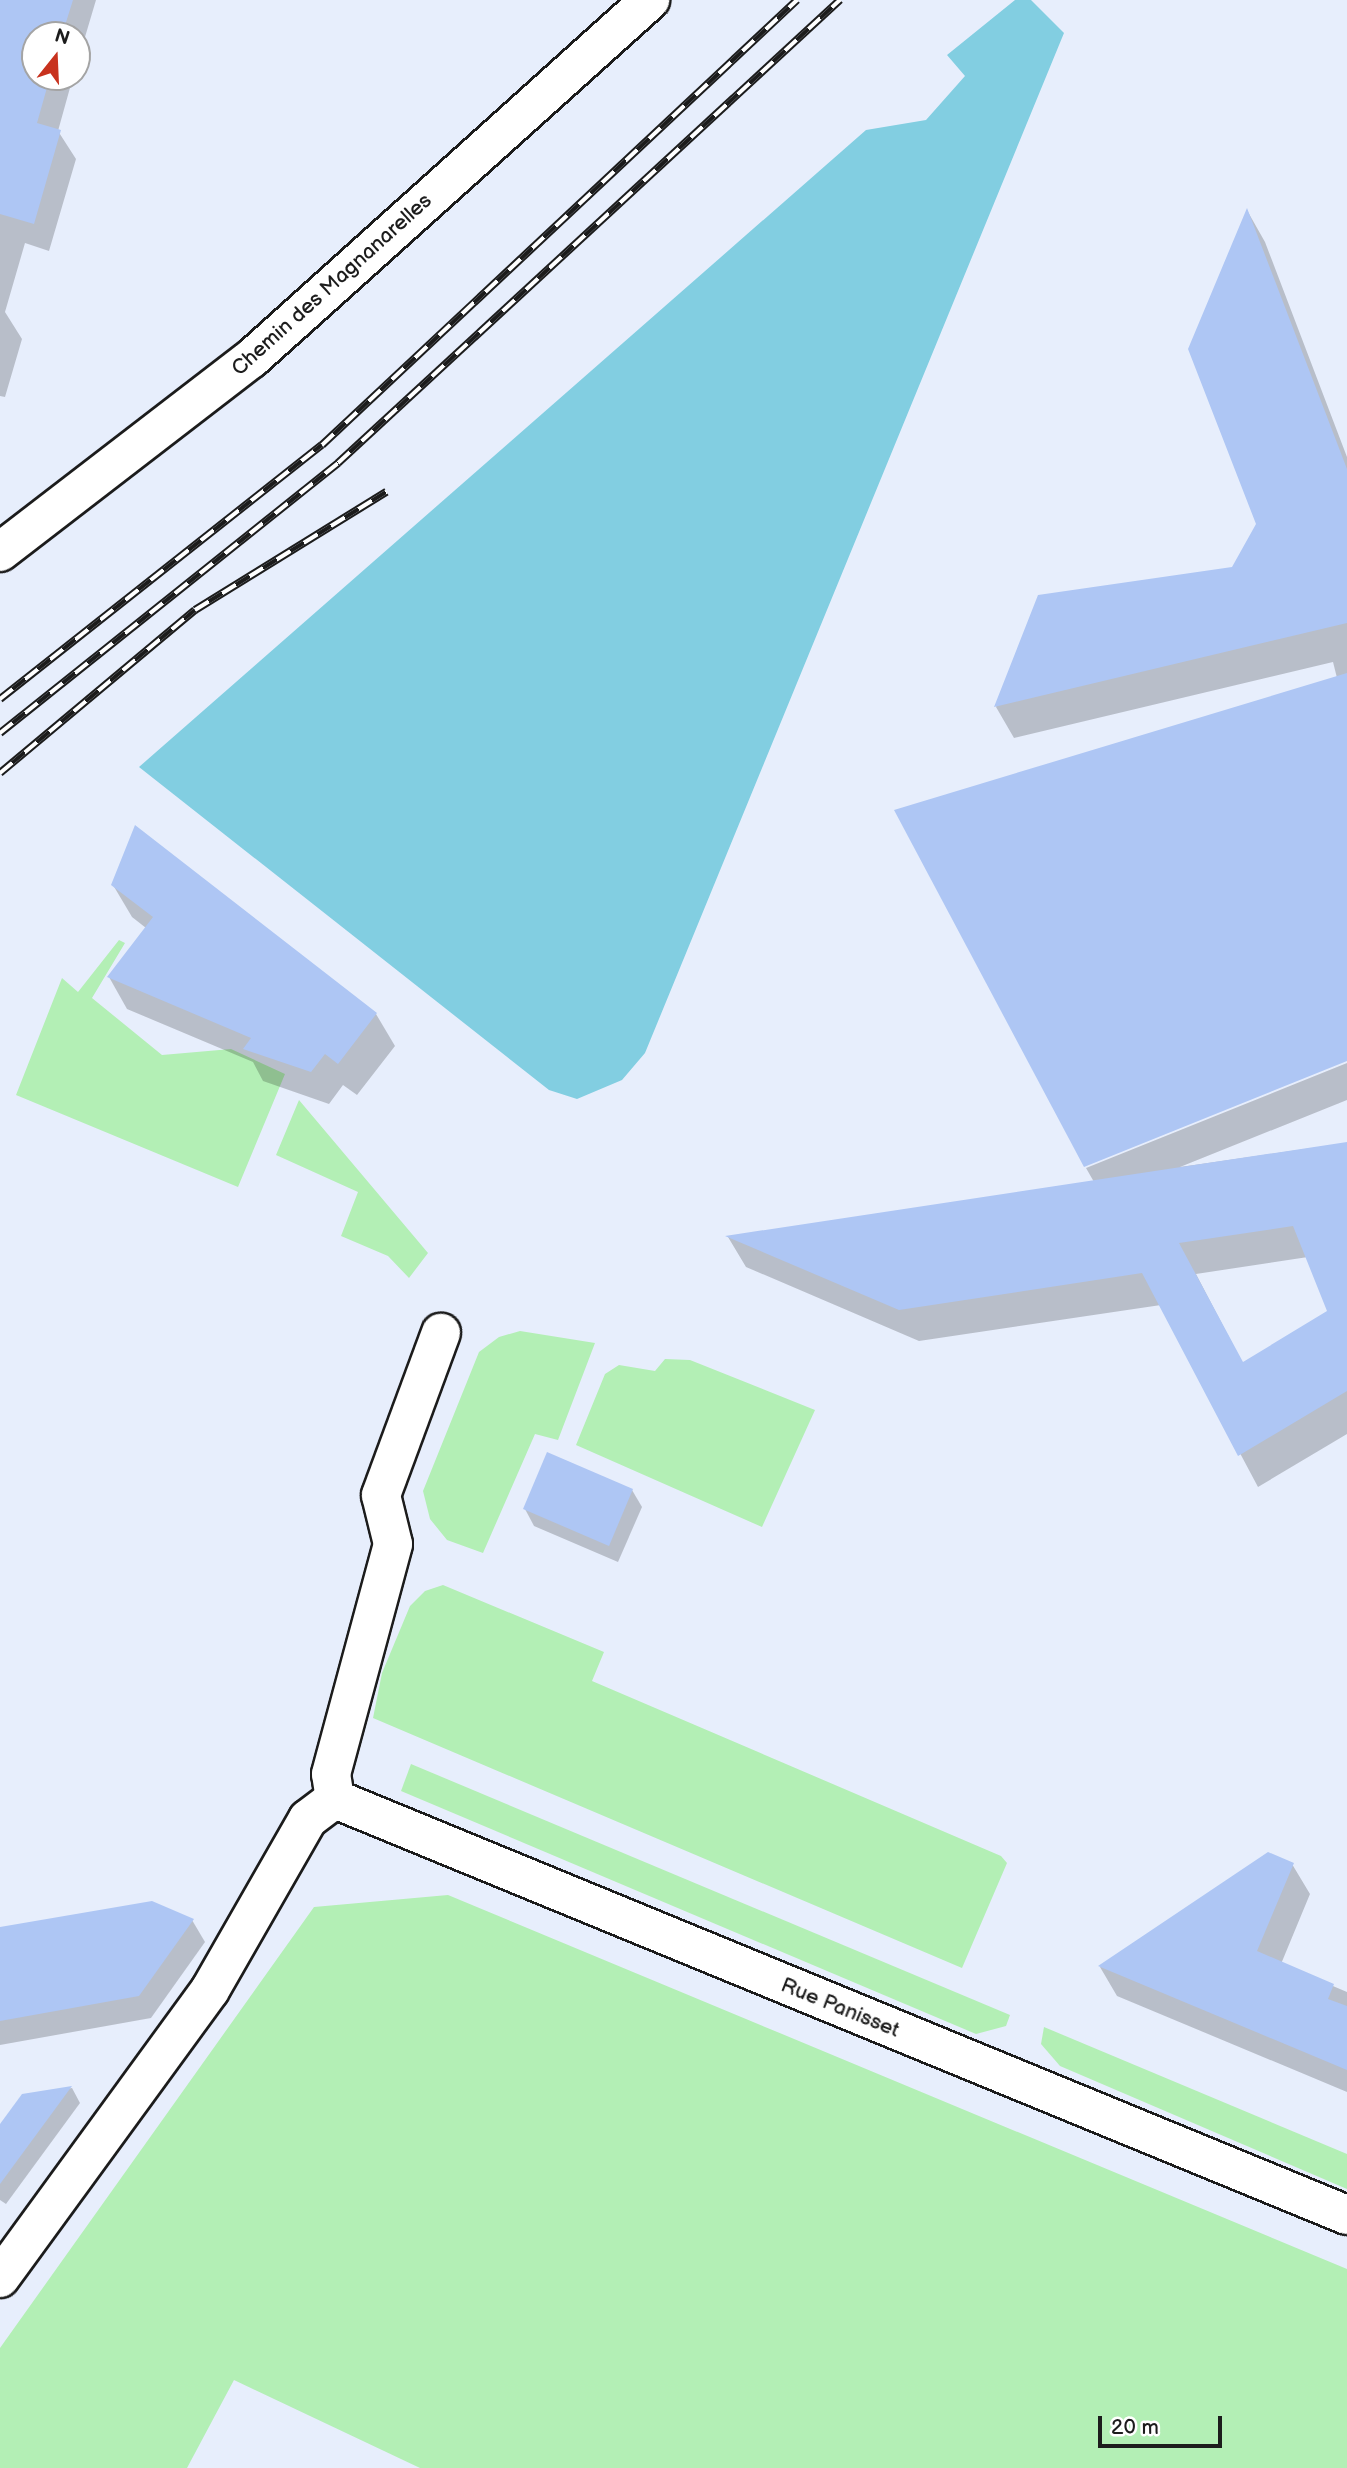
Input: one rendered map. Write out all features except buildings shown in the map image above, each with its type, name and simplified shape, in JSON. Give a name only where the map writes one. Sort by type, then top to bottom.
[{"type":"street","name":"Chemin des Magnanarelles","points":[[0,552],[251,359],[650,0]]},
{"type":"street","points":[[0,2278],[210,1990],[309,1819],[335,1799],[331,1774],[393,1544],[381,1494],[441,1333]]},
{"type":"street","name":"Rue Panisset","points":[[335,1799],[1347,2215]]},
{"type":"green space","points":[[119,940],[125,943],[92,998],[162,1055],[231,1049],[285,1074],[238,1187],[16,1095],[62,978],[78,992]]},
{"type":"green space","points":[[299,1100],[428,1253],[409,1278],[388,1256],[341,1236],[358,1192],[276,1155]]},
{"type":"green space","points":[[520,1331],[595,1343],[558,1440],[535,1434],[483,1553],[447,1540],[430,1519],[423,1491],[479,1352],[499,1337]]},
{"type":"green space","points":[[665,1359],[690,1360],[815,1410],[762,1527],[576,1445],[605,1374],[619,1365],[655,1371]]},
{"type":"green space","points":[[443,1585],[604,1652],[592,1681],[1001,1856],[1007,1863],[962,1968],[373,1718],[382,1673],[410,1606],[425,1591]]},
{"type":"green space","points":[[411,1764],[1010,2015],[1006,2026],[976,2034],[401,1791]]},
{"type":"green space","points":[[448,1895],[1347,2269],[1347,2468],[420,2468],[234,2380],[187,2468],[0,2468],[0,2348],[314,1907]]},
{"type":"green space","points":[[1044,2027],[1347,2154],[1347,2189],[1060,2066],[1041,2044]]},
{"type":"water","points":[[1015,0],[1031,0],[1064,33],[645,1053],[622,1080],[577,1099],[549,1090],[139,767],[866,130],[926,120],[965,76],[947,55]]},
{"type":"railway","points":[[0,699],[322,445],[797,0]]},
{"type":"railway","points":[[0,733],[338,463],[840,0]]},
{"type":"railway","points":[[0,773],[195,610],[386,492]]}]
